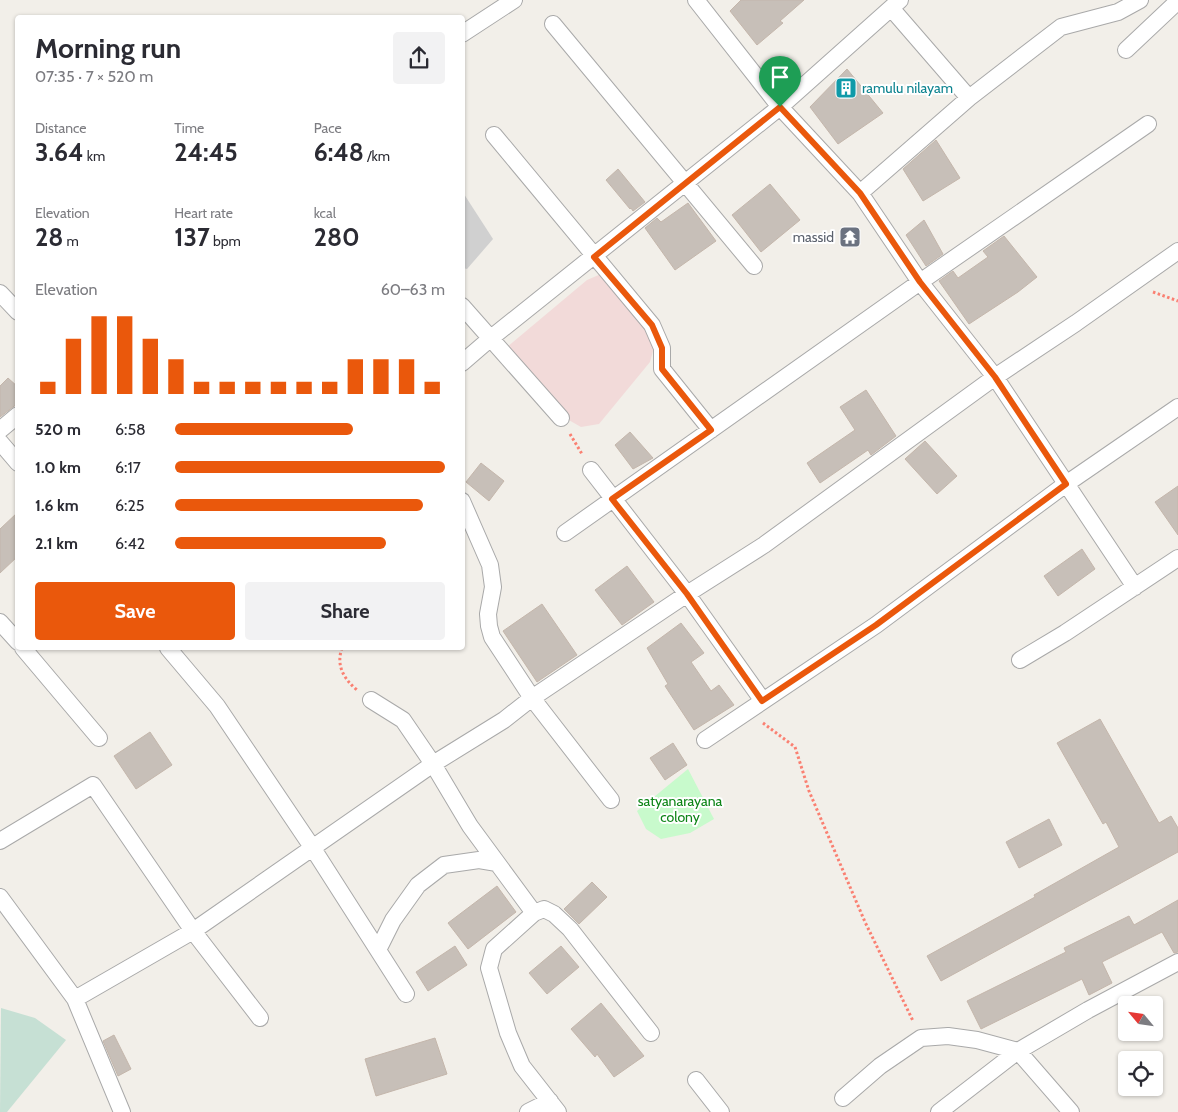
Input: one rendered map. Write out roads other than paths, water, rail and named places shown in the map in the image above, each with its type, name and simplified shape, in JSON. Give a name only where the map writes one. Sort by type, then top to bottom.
[{"type":"street","points":[[465,32],[514,0]]},
{"type":"street","points":[[860,193],[970,98],[1060,27],[1118,12],[1140,0]]},
{"type":"street","points":[[1126,50],[1178,2]]},
{"type":"street","points":[[705,3],[780,107],[860,193],[920,282],[995,377],[1135,587]]},
{"type":"street","points":[[465,360],[780,107],[896,4],[970,98]]},
{"type":"street","points":[[554,24],[754,266]]},
{"type":"street","points":[[565,533],[920,282],[1148,124]]},
{"type":"street","points":[[494,135],[652,325],[662,348],[662,369],[711,430]]},
{"type":"street","points":[[75,1000],[193,930],[433,764],[504,720],[532,698],[764,545],[995,377],[1178,251]]},
{"type":"street","points":[[0,293],[15,309]]},
{"type":"street","points":[[465,309],[561,418]]},
{"type":"street","points":[[705,740],[876,625],[1066,484],[1178,407]]},
{"type":"street","points":[[0,430],[15,418]]},
{"type":"street","points":[[0,442],[15,460]]},
{"type":"street","points":[[592,470],[612,499],[687,594],[762,701]]},
{"type":"street","points":[[465,507],[491,570],[493,587],[488,614],[492,637],[532,698],[611,800]]},
{"type":"street","points":[[1020,660],[1178,558]]},
{"type":"street","points":[[0,622],[15,639]]},
{"type":"street","points":[[24,650],[99,738]]},
{"type":"street","points":[[170,650],[217,706],[312,847],[406,994]]},
{"type":"street","points":[[370,700],[402,720],[433,764],[470,826],[534,913]]},
{"type":"street","points":[[0,841],[93,784],[193,930],[260,1018]]},
{"type":"street","points":[[378,950],[393,920],[418,885],[444,865],[479,860],[497,863]]},
{"type":"street","points":[[0,897],[75,1000],[122,1112]]},
{"type":"street","points":[[528,1112],[554,1107],[522,1066],[508,1033],[489,968],[494,949],[534,913],[544,909],[554,914],[570,929],[651,1032]]},
{"type":"street","points":[[939,1112],[1018,1051],[1088,1010],[1178,962]]},
{"type":"street","points":[[843,1098],[880,1066],[920,1038],[948,1036],[977,1040],[1018,1051],[1071,1112]]},
{"type":"street","points":[[696,1080],[721,1112]]},
{"type":"place","name":"ramulu nilayam","points":[[846,88]]},
{"type":"place","name":"massid","points":[[850,237]]},
{"type":"park label","name":"satyanarayana colony","points":[[680,810]]}]
